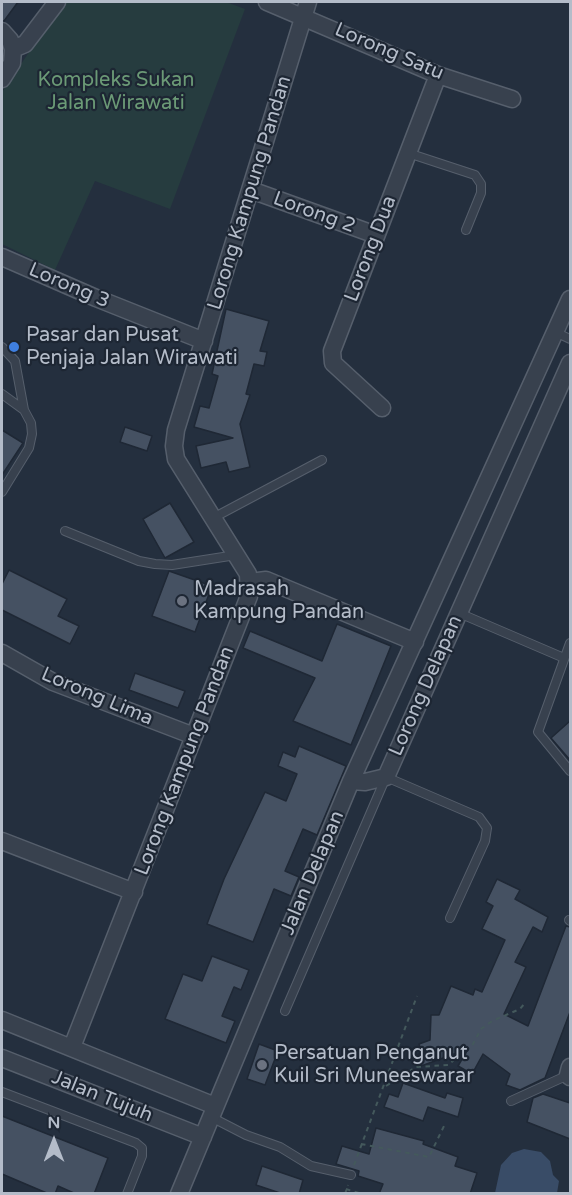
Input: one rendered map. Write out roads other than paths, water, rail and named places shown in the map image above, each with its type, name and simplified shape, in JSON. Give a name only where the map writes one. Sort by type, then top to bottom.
[{"type":"street","points":[[13,49],[25,44],[57,2]]},
{"type":"street","name":"Lorong Satu","points":[[267,2],[306,9],[438,75],[512,99]]},
{"type":"street","name":"Lorong Kampung Pandan","points":[[72,1047],[249,596],[250,582],[236,555],[176,459],[174,446],[176,430],[306,9]]},
{"type":"street","points":[[2,32],[13,49],[12,63],[2,79]]},
{"type":"street","name":"Lorong Dua","points":[[382,408],[333,363],[332,357],[438,75]]},
{"type":"street","name":"Lorong 2","points":[[251,190],[376,235]]},
{"type":"street","name":"Lorong 3","points":[[2,256],[96,298],[204,341]]},
{"type":"street","name":"Lorong Delapan","points":[[415,642],[432,602],[563,335],[570,298]]},
{"type":"street","name":"Lorong Delapan","points":[[386,777],[567,377],[570,363]]},
{"type":"street","points":[[250,582],[266,580],[415,642]]},
{"type":"street","points":[[432,602],[459,613]]},
{"type":"street","name":"Jalan Delapan","points":[[179,1194],[351,781],[415,642]]},
{"type":"street","name":"Lorong Lima","points":[[2,653],[53,682],[194,736]]},
{"type":"street","points":[[351,781],[365,782],[386,777]]},
{"type":"street","points":[[2,841],[134,892]]},
{"type":"street","points":[[2,1020],[72,1047],[213,1112]]},
{"type":"street","name":"Jalan Tujuh","points":[[2,1058],[202,1137]]},
{"type":"lane","points":[[408,153],[475,175],[482,184],[481,194],[466,230]]},
{"type":"lane","points":[[2,347],[15,361],[24,410],[31,423],[29,448],[2,492]]},
{"type":"lane","points":[[2,394],[24,410]]},
{"type":"lane","points":[[213,518],[322,460]]},
{"type":"lane","points":[[65,531],[139,561],[155,564],[172,566],[236,555]]},
{"type":"lane","points":[[459,613],[564,658]]},
{"type":"lane","points":[[570,643],[538,732],[570,771]]},
{"type":"lane","points":[[386,777],[479,817],[487,828],[485,841],[450,918]]},
{"type":"lane","name":"Lorong Delapan","points":[[285,1011],[386,777]]},
{"type":"lane","points":[[511,1101],[570,1073]]},
{"type":"lane","points":[[2,1092],[136,1143],[142,1148],[142,1156],[127,1194]]},
{"type":"lane","points":[[213,1112],[246,1135],[280,1146],[310,1166],[351,1175]]},
{"type":"water","points":[[524,1149],[541,1152],[550,1161],[553,1175],[559,1181],[557,1193],[495,1193],[501,1165],[512,1153]]},
{"type":"place","name":"Pasar dan Pusat Penjaja Jalan Wirawati","points":[[14,347]]},
{"type":"place","name":"Madrasah Kampung Pandan","points":[[182,601]]},
{"type":"place","name":"Persatuan Penganut Kuil Sri Muneeswarar","points":[[262,1065]]},
{"type":"park label","name":"Kompleks Sukan Jalan Wirawati","points":[[116,92]]}]
